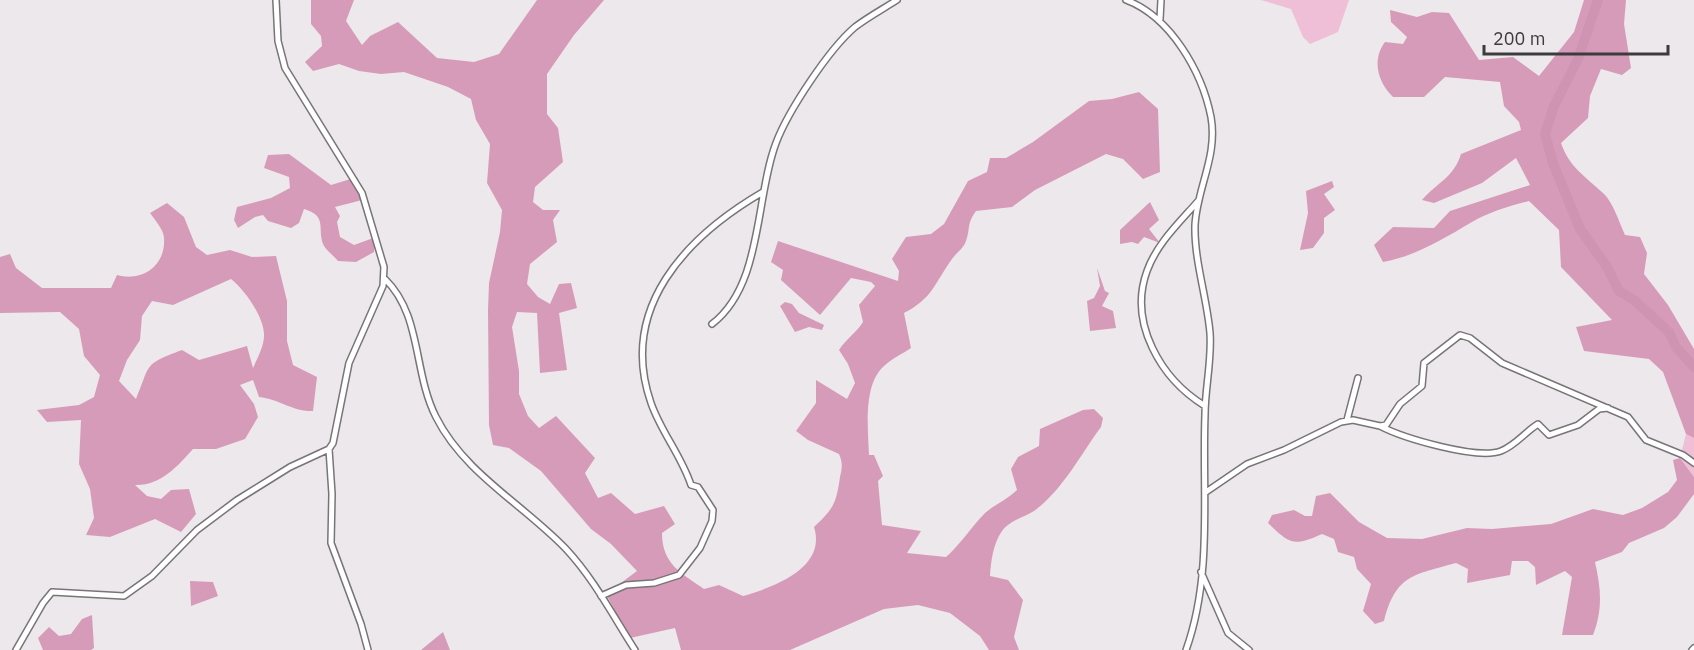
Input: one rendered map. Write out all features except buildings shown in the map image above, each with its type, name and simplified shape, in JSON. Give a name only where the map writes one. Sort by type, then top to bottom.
[{"type":"street","points":[[276,0],[278,41],[285,68],[362,193],[381,255],[385,279],[401,297],[411,326],[425,393],[450,441],[483,475],[565,548],[601,596],[635,650]]},
{"type":"street","points":[[712,324],[728,308],[744,273],[754,244],[763,192],[775,144],[782,128],[821,68],[853,29],[897,0]]},
{"type":"street","points":[[1126,0],[1160,19],[1186,56],[1211,117],[1211,157],[1201,199],[1196,236],[1210,339],[1205,406],[1206,492],[1201,570],[1194,620],[1186,650]]},
{"type":"street","points":[[1160,19],[1161,0]]},
{"type":"street","points":[[601,596],[626,585],[654,583],[679,575],[700,548],[709,529],[713,510],[698,487],[691,485],[681,459],[651,402],[641,359],[643,330],[656,296],[691,248],[736,209],[763,192]]},
{"type":"street","points":[[1201,199],[1173,229],[1153,258],[1145,278],[1142,301],[1145,329],[1157,356],[1179,386],[1205,406]]},
{"type":"street","points":[[368,650],[361,624],[331,543],[333,494],[329,449],[337,431],[349,363],[385,279]]},
{"type":"street","points":[[1380,426],[1386,425],[1400,404],[1422,386],[1423,366],[1429,357],[1460,335],[1470,338],[1502,363],[1628,417],[1642,437],[1652,444],[1683,455],[1694,463]]},
{"type":"street","points":[[1347,420],[1358,378]]},
{"type":"street","points":[[1206,492],[1247,464],[1284,450],[1347,420],[1380,426],[1394,433],[1442,446],[1490,453],[1507,448],[1538,424],[1542,425],[1549,435],[1578,425],[1599,409],[1609,408]]},
{"type":"street","points":[[16,650],[49,594],[57,591],[124,596],[152,576],[198,530],[261,483],[329,449]]},
{"type":"street","points":[[1201,570],[1228,633],[1250,650]]},
{"type":"shaded area","points":[[311,0],[354,0],[346,21],[362,45],[370,36],[398,22],[437,58],[474,62],[499,54],[537,0],[604,0],[574,35],[547,74],[547,114],[558,128],[563,162],[535,187],[533,202],[543,210],[560,210],[553,220],[557,242],[530,264],[527,284],[538,297],[550,304],[559,284],[571,283],[577,308],[559,313],[567,370],[540,373],[537,313],[517,312],[512,327],[519,371],[519,394],[528,416],[539,428],[556,416],[595,458],[585,473],[598,498],[611,493],[635,514],[664,506],[675,524],[662,533],[665,553],[674,567],[704,589],[719,585],[743,596],[769,587],[795,574],[813,554],[816,541],[814,527],[833,505],[842,463],[839,454],[808,440],[796,431],[816,403],[816,380],[847,399],[855,383],[848,364],[839,350],[863,322],[859,305],[875,286],[871,282],[851,278],[820,315],[781,280],[783,270],[771,262],[778,241],[898,281],[899,271],[892,259],[906,237],[931,234],[944,224],[968,181],[987,172],[990,158],[1006,158],[1033,142],[1089,101],[1112,99],[1139,92],[1158,109],[1160,172],[1143,179],[1123,159],[1106,154],[1035,190],[1012,207],[976,211],[971,220],[964,246],[952,259],[927,296],[904,313],[911,348],[883,367],[872,385],[868,408],[869,455],[874,455],[883,476],[878,481],[882,525],[921,531],[907,553],[946,557],[985,513],[1017,490],[1011,469],[1018,457],[1039,446],[1040,429],[1083,410],[1094,409],[1103,418],[1101,427],[1053,493],[1034,511],[1009,524],[996,541],[990,576],[1008,580],[1023,600],[1014,637],[1019,650],[989,650],[980,636],[950,613],[918,605],[884,609],[790,650],[681,650],[675,628],[630,638],[606,594],[637,571],[611,544],[591,529],[541,471],[509,448],[493,445],[489,425],[489,283],[500,232],[502,210],[487,183],[490,144],[476,120],[471,99],[448,87],[404,72],[381,74],[359,71],[339,64],[313,71],[305,62],[322,46],[321,36],[311,24]]},
{"type":"shaded area","points":[[1261,0],[1349,0],[1338,32],[1310,44],[1303,37],[1291,9]]},
{"type":"shaded area","points":[[1584,0],[1626,0],[1624,24],[1631,68],[1622,75],[1601,69],[1590,96],[1588,118],[1561,143],[1573,165],[1607,197],[1625,235],[1640,237],[1647,253],[1644,274],[1668,305],[1694,349],[1694,438],[1686,434],[1663,372],[1649,359],[1584,351],[1576,327],[1612,320],[1561,267],[1559,230],[1529,201],[1485,215],[1407,256],[1383,262],[1374,245],[1393,227],[1434,228],[1450,211],[1530,185],[1516,158],[1482,183],[1434,203],[1422,200],[1450,174],[1461,154],[1521,130],[1519,122],[1504,106],[1500,82],[1445,77],[1424,97],[1393,97],[1380,77],[1379,56],[1385,42],[1403,44],[1407,37],[1391,22],[1390,10],[1417,17],[1432,12],[1449,13],[1479,60],[1513,57],[1539,76],[1574,32]]},
{"type":"shaded area","points":[[289,154],[331,185],[357,177],[366,199],[335,207],[340,216],[337,222],[340,237],[354,245],[376,237],[374,252],[356,262],[338,261],[324,246],[317,215],[304,209],[299,223],[291,228],[268,221],[263,215],[255,217],[238,228],[234,220],[237,207],[271,198],[290,188],[289,177],[264,168],[268,155]]},
{"type":"shaded area","points":[[1332,181],[1334,187],[1324,194],[1335,210],[1324,218],[1324,233],[1313,248],[1300,250],[1308,213],[1306,191]]},
{"type":"shaded area","points":[[1150,202],[1159,220],[1149,229],[1160,243],[1144,237],[1138,244],[1132,242],[1120,244],[1120,230]]},
{"type":"shaded area","points":[[167,203],[184,217],[196,247],[207,255],[230,250],[252,257],[276,256],[287,301],[287,341],[293,365],[317,377],[313,411],[299,410],[259,397],[253,380],[240,385],[254,404],[258,417],[245,439],[216,449],[193,449],[174,469],[160,479],[135,485],[147,496],[161,499],[171,490],[189,489],[196,514],[181,532],[155,519],[110,537],[86,535],[94,518],[90,489],[79,464],[81,420],[47,422],[37,410],[79,405],[94,397],[100,375],[84,356],[79,329],[60,312],[0,313],[0,257],[10,254],[16,268],[42,288],[111,288],[117,275],[126,277],[143,274],[151,270],[161,257],[164,235],[150,213]],"holes":[[[231,279],[253,304],[263,329],[263,344],[253,368],[247,346],[199,360],[182,350],[160,359],[150,367],[136,399],[119,381],[127,360],[140,340],[142,316],[152,301],[173,305]]]},
{"type":"shaded area","points":[[1097,268],[1105,291],[1109,293],[1102,306],[1113,311],[1116,328],[1090,331],[1087,301],[1094,298],[1100,286]]},
{"type":"shaded area","points":[[785,302],[792,304],[799,313],[824,325],[822,330],[809,327],[795,332],[780,306]]},
{"type":"shaded area","points":[[1686,434],[1694,438],[1694,477],[1680,458]]},
{"type":"shaded area","points":[[1680,458],[1694,477],[1694,494],[1677,517],[1664,528],[1629,543],[1622,552],[1595,562],[1600,599],[1593,635],[1562,635],[1572,577],[1565,571],[1536,585],[1535,567],[1528,561],[1512,561],[1510,575],[1467,583],[1468,569],[1456,563],[1418,574],[1401,585],[1394,594],[1384,621],[1375,624],[1363,611],[1371,584],[1357,569],[1354,557],[1338,552],[1334,539],[1322,534],[1304,541],[1292,541],[1268,523],[1272,515],[1294,510],[1305,516],[1312,516],[1316,496],[1330,493],[1359,522],[1387,538],[1422,539],[1467,528],[1492,529],[1551,524],[1593,509],[1623,515],[1642,508],[1668,492],[1677,480],[1673,460]]},
{"type":"shaded area","points":[[190,581],[213,582],[218,596],[191,606]]},
{"type":"shaded area","points":[[92,615],[94,648],[91,650],[43,650],[38,638],[49,627],[59,636],[71,634],[82,619]]},
{"type":"shaded area","points":[[443,632],[450,650],[421,650]]},
{"type":"waterway","points":[[1598,0],[1578,59],[1554,106],[1545,134],[1553,163],[1580,229],[1607,267],[1619,291],[1634,300],[1669,332],[1676,347],[1694,367]]}]
